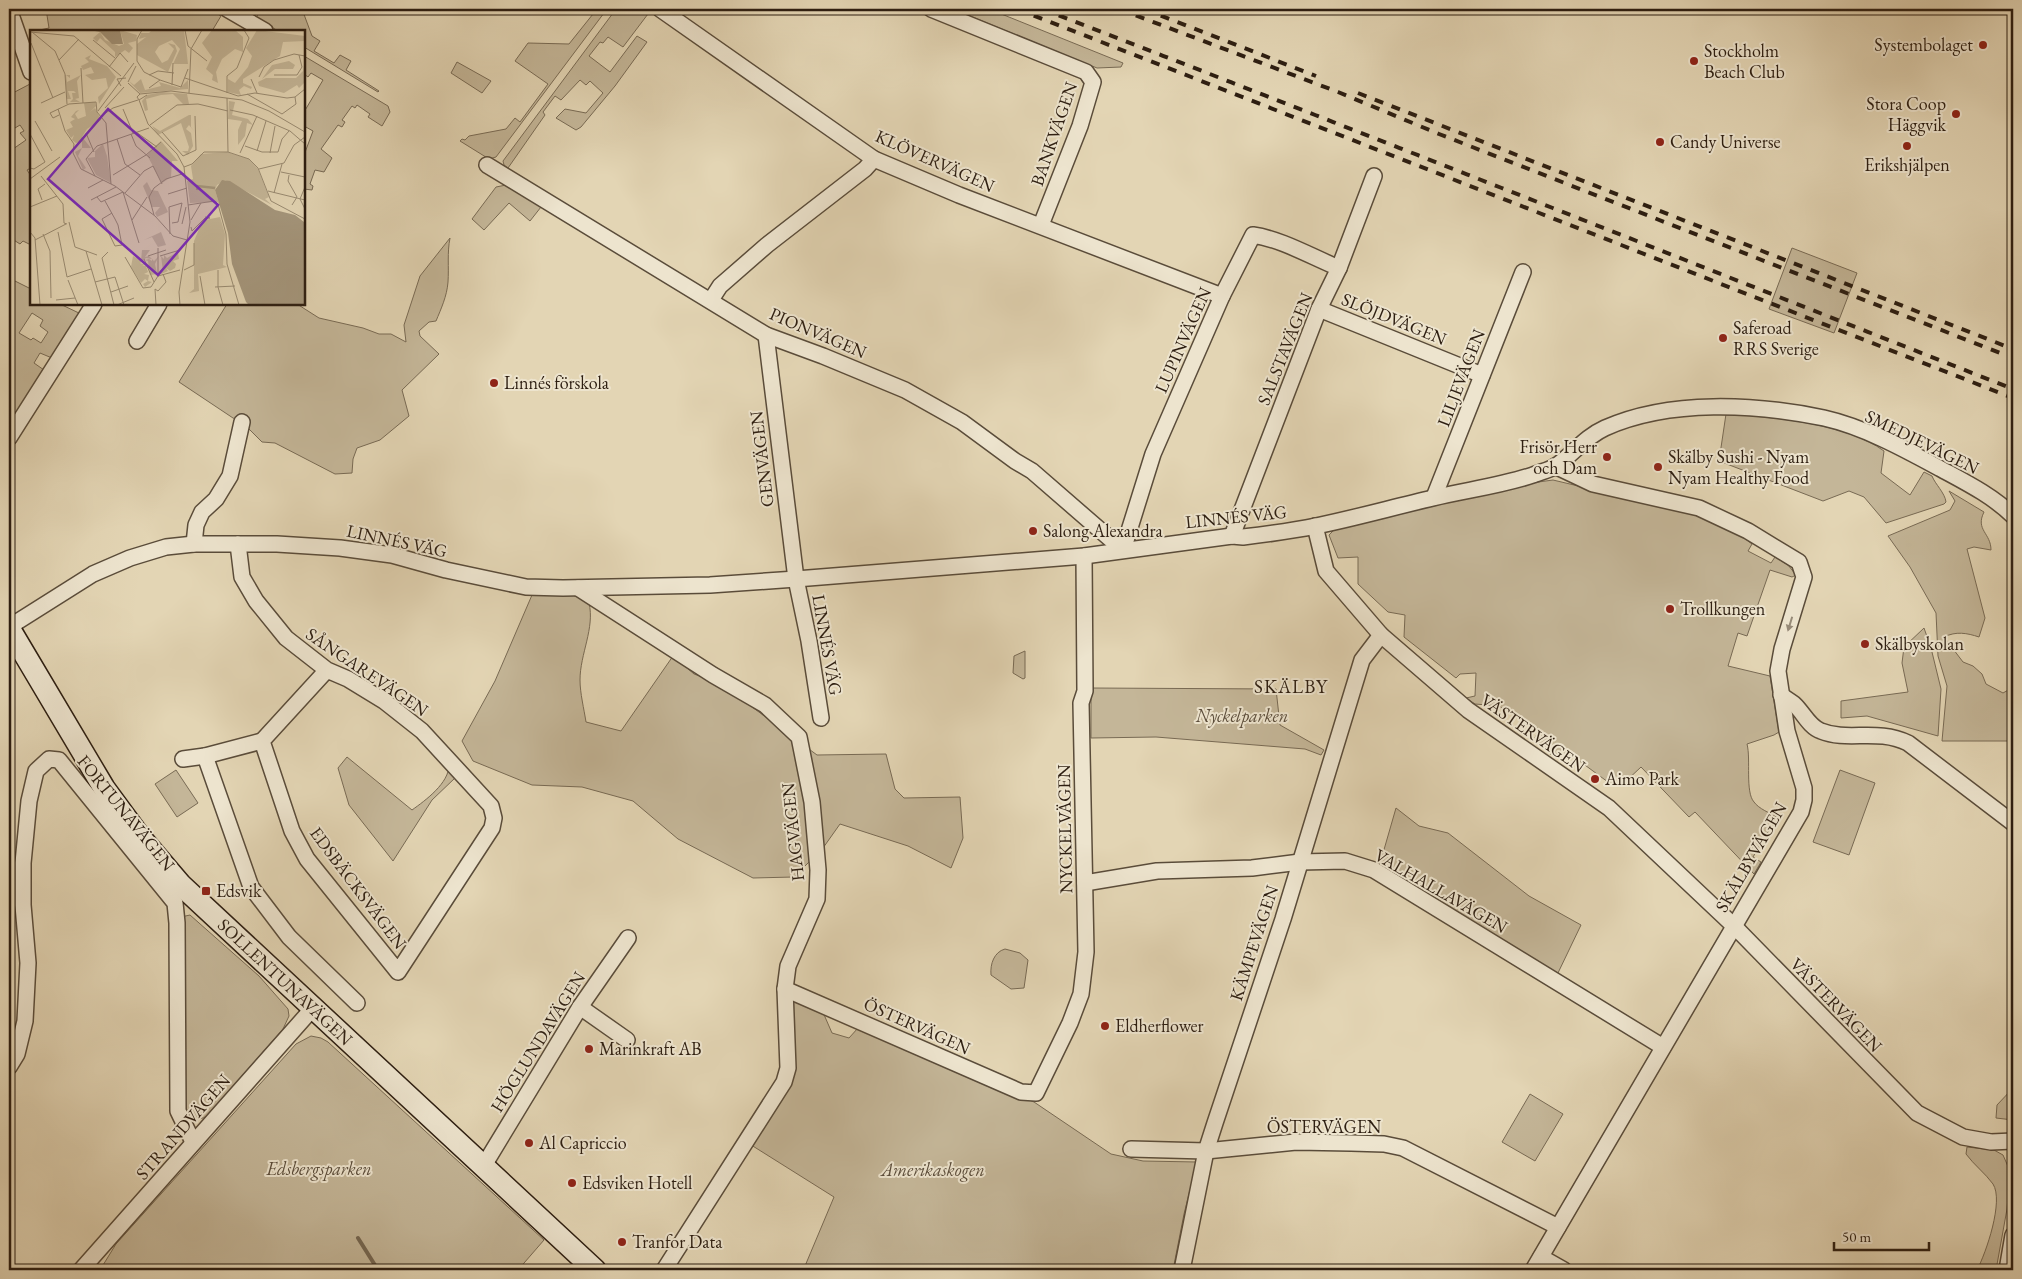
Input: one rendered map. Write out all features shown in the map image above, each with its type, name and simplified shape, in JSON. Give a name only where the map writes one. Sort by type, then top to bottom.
[{"type":"street","points":[[9,9],[30,69]]},
{"type":"street","points":[[227,9],[263,30]]},
{"type":"street","name":"KLÖVERVÄGEN","points":[[660,9],[874,159],[959,195],[1222,296]]},
{"type":"street","name":"BANKVÄGEN","points":[[931,9],[1086,72],[1093,82],[1080,126],[1041,225]]},
{"type":"street","points":[[711,300],[720,286],[766,245],[865,169],[874,159]]},
{"type":"street","name":"PIONVÄGEN","points":[[487,165],[766,335],[824,356],[904,390],[962,422],[1015,461],[1032,471],[1123,550]]},
{"type":"street","name":"SALSTAVÄGEN","points":[[1232,536],[1374,176]]},
{"type":"street","name":"LUPINVÄGEN","points":[[1123,550],[1153,454],[1222,296],[1253,235],[1281,243],[1339,268]]},
{"type":"street","name":"LILJEVÄGEN","points":[[1434,498],[1523,272]]},
{"type":"street","points":[[9,438],[93,305]]},
{"type":"street","points":[[137,341],[159,305]]},
{"type":"street","name":"SLÖJDVÄGEN","points":[[1320,309],[1482,375]]},
{"type":"street","name":"GENVÄGEN","points":[[766,335],[796,579]]},
{"type":"street","name":"SMEDJEVÄGEN","points":[[1555,466],[1579,444],[1604,428],[1644,415],[1714,407],[1758,407],[1825,418],[1883,440],[1958,478],[1988,496],[2013,516]]},
{"type":"street","points":[[194,544],[196,525],[202,512],[216,499],[230,476],[242,422]]},
{"type":"street","name":"LINNÉS VÄG","points":[[9,627],[100,571],[130,558],[166,547],[194,544],[340,548],[392,555],[455,572],[526,587],[578,588],[710,585],[1084,556],[1232,536],[1243,537],[1315,526],[1490,486],[1532,475],[1555,466]]},
{"type":"street","name":"SKÄLBYVÄGEN","points":[[1537,1264],[1801,812],[1804,800],[1804,788],[1787,731],[1778,671],[1782,649],[1804,577],[1799,562],[1748,531],[1699,508],[1593,484],[1555,466]]},
{"type":"street","name":"VÄSTERVÄGEN","points":[[1315,526],[1326,571],[1381,635],[1468,710],[1609,808],[1734,926],[1917,1113],[1963,1137],[1991,1142],[2013,1141]]},
{"type":"street","name":"SÅNGAREVÄGEN","points":[[238,544],[242,577],[256,601],[286,638],[327,670],[348,679],[384,701],[422,731],[491,806],[494,818],[492,828],[398,972]]},
{"type":"street","name":"NYCKELVÄGEN","points":[[1036,1093],[1070,1024],[1081,994],[1086,952],[1081,703],[1086,691],[1084,556]]},
{"type":"street","name":"LINNÉS VÄG","points":[[796,579],[809,641],[821,718]]},
{"type":"street","name":"HAGVÄGEN","points":[[578,588],[713,675],[765,705],[799,737],[812,802],[818,870],[817,899],[788,966],[785,989],[788,1068],[784,1082],[664,1270]]},
{"type":"street","name":"SOLLENTUNAVÄGEN","points":[[9,627],[104,788],[140,837],[181,885],[595,1270]]},
{"type":"street","name":"KÄMPEVÄGEN","points":[[1182,1270],[1206,1151],[1300,862],[1362,660],[1381,635]]},
{"type":"street","points":[[183,759],[205,756],[262,741],[327,670]]},
{"type":"street","points":[[1781,695],[1794,704],[1819,730],[1831,734],[1884,735],[1908,743],[2013,823]]},
{"type":"street","name":"EDSBÄCKSVÄGEN","points":[[262,741],[292,831],[307,858],[398,972]]},
{"type":"street","points":[[205,756],[250,887],[289,936],[357,1003]]},
{"type":"street","name":"FORTUNAVÄGEN","points":[[9,1067],[17,1054],[15,1032],[25,1021],[28,963],[23,905],[23,863],[29,801],[36,770],[49,759],[59,760],[175,903],[177,923],[178,1111],[193,1142]]},
{"type":"street","name":"VALHALLAVÄGEN","points":[[1085,883],[1157,871],[1252,868],[1300,862],[1345,861],[1374,870],[1663,1047]]},
{"type":"street","name":"HÖGLUNDAVÄGEN","points":[[483,1167],[580,1007],[628,938]]},
{"type":"street","name":"ÖSTERVÄGEN","points":[[785,989],[1021,1092],[1036,1093]]},
{"type":"street","points":[[580,1007],[627,1040]]},
{"type":"street","name":"STRANDVÄGEN","points":[[81,1270],[313,1008]]},
{"type":"street","name":"ÖSTERVÄGEN","points":[[1131,1149],[1206,1151],[1296,1142],[1376,1144],[1403,1148],[1558,1227]]},
{"type":"street","points":[[2007,1270],[2013,1235]]},
{"type":"street","points":[[1537,1264],[1564,1270]]},
{"type":"green space","points":[[46,9],[149,9],[157,14],[161,9],[209,9],[221,16],[213,30],[40,30],[49,28]]},
{"type":"green space","points":[[263,9],[277,14],[281,9],[302,9],[312,36],[320,41],[314,51],[334,63],[340,55],[351,61],[346,70],[379,91],[305,48],[305,30],[276,30],[256,17]]},
{"type":"green space","points":[[597,9],[607,9],[496,157],[489,159],[460,141],[462,139],[465,140],[469,136],[506,129],[515,118],[520,122],[548,84],[515,61],[528,43],[569,44]]},
{"type":"green space","points":[[616,9],[651,10],[623,47],[608,37],[603,43],[600,42],[589,56],[610,72],[637,36],[647,42],[615,86],[581,127],[576,130],[556,118],[565,109],[586,113],[603,93],[590,81],[586,85],[580,80],[561,100],[555,96],[543,112],[545,115],[508,168],[504,165],[503,161]]},
{"type":"green space","points":[[953,9],[989,9],[1123,63],[1121,67],[1097,68]]},
{"type":"green space","points":[[305,57],[388,106],[390,112],[382,126],[368,117],[370,114],[357,105],[355,108],[352,106],[342,120],[345,122],[342,127],[338,125],[321,149],[332,158],[324,172],[315,170],[310,184],[313,186],[312,190],[305,189],[305,152],[313,131],[305,127],[305,110],[323,80],[311,73],[308,77],[305,75]]},
{"type":"green space","points":[[457,62],[491,81],[482,93],[451,73]]},
{"type":"green space","points":[[30,84],[30,168],[27,170],[30,174],[30,244],[23,241],[20,244],[9,237],[9,143],[13,149],[26,140],[20,133],[24,131],[20,125],[15,128],[9,121],[9,95]]},
{"type":"green space","points":[[506,185],[541,207],[530,221],[509,203],[484,230],[472,219],[496,187]]},
{"type":"green space","points":[[450,238],[448,282],[444,302],[436,321],[429,322],[419,331],[420,336],[439,354],[402,390],[409,416],[380,440],[357,448],[353,459],[352,473],[335,474],[275,443],[262,442],[242,422],[179,382],[226,305],[299,305],[319,318],[363,328],[379,334],[391,334],[406,342],[404,325],[420,276]]},
{"type":"green space","points":[[1792,248],[1857,273],[1834,333],[1769,309]]},
{"type":"green space","points":[[9,278],[30,288],[30,305],[62,305],[81,314],[52,358],[40,353],[34,363],[44,370],[15,414],[9,409]],"holes":[[[32,313],[43,320],[40,326],[48,332],[41,343],[19,333]]]},
{"type":"green space","points":[[1726,414],[1808,423],[1850,434],[1868,441],[1884,451],[1881,473],[1910,495],[1924,472],[1932,476],[1944,495],[1946,502],[1886,523],[1864,497],[1849,491],[1823,501],[1719,461]]},
{"type":"green space","points":[[1553,480],[1709,517],[1731,528],[1752,544],[1748,551],[1771,563],[1775,557],[1788,565],[1796,575],[1792,577],[1770,570],[1747,636],[1738,633],[1728,666],[1770,676],[1779,732],[1747,744],[1751,797],[1759,807],[1777,817],[1753,857],[1761,862],[1754,874],[1695,812],[1689,817],[1641,767],[1624,783],[1612,785],[1574,757],[1550,754],[1535,738],[1539,729],[1499,706],[1475,704],[1466,698],[1475,696],[1476,673],[1460,674],[1456,678],[1404,637],[1405,615],[1388,612],[1358,584],[1358,557],[1338,558],[1329,535],[1339,528],[1524,484]]},
{"type":"green space","points":[[1949,491],[1984,512],[1981,523],[1989,539],[1991,550],[1974,547],[1967,549],[1985,618],[1979,637],[1961,633],[1944,637],[1963,662],[1973,666],[1982,674],[1986,684],[2003,693],[2010,689],[2010,677],[2013,667],[2013,741],[1942,741],[1947,686],[1938,656],[1936,613],[1910,567],[1888,536],[1950,510],[1955,501]]},
{"type":"green space","points":[[573,594],[589,603],[590,612],[589,631],[580,680],[586,722],[621,731],[673,656],[694,674],[721,684],[817,755],[886,754],[895,789],[904,798],[960,797],[963,838],[951,868],[908,846],[840,824],[823,848],[794,877],[753,878],[678,839],[633,801],[582,787],[532,785],[473,761],[462,741],[495,681],[532,595]]},
{"type":"green space","points":[[1924,628],[1941,689],[1938,736],[1867,716],[1841,718],[1841,701],[1908,692],[1902,663],[1904,647]]},
{"type":"green space","points":[[1025,651],[1025,678],[1023,679],[1013,673],[1014,656]]},
{"type":"green space","name":"Nyckelparken","points":[[1091,688],[1276,689],[1280,725],[1324,750],[1321,755],[1305,749],[1156,737],[1091,738]]},
{"type":"green space","points":[[347,757],[412,810],[441,785],[448,772],[449,765],[460,778],[455,778],[432,800],[393,861],[349,805],[338,768]]},
{"type":"green space","points":[[176,770],[198,803],[177,817],[155,784]]},
{"type":"green space","points":[[1840,770],[1875,783],[1849,855],[1813,842]]},
{"type":"green space","points":[[1396,808],[1419,826],[1448,833],[1529,896],[1581,925],[1557,975],[1379,867]]},
{"type":"green space","points":[[190,915],[259,976],[288,1009],[289,1016],[283,1029],[207,1116],[197,1119],[184,1111],[181,917]]},
{"type":"green space","points":[[1005,949],[1020,953],[1028,960],[1024,988],[1011,989],[991,975],[991,967],[995,956]]},
{"type":"green space","name":"Amerikaskogen","points":[[791,997],[822,1010],[832,1033],[849,1038],[858,1028],[1034,1102],[1111,1154],[1143,1161],[1197,1162],[1173,1270],[815,1270],[805,1266],[834,1197],[748,1143],[790,1077]]},
{"type":"green space","name":"Edsbergsparken","points":[[311,1036],[328,1042],[544,1240],[518,1270],[100,1270],[116,1244],[296,1044]]},
{"type":"green space","points":[[2013,1088],[2013,1120],[1996,1118],[1997,1105]]},
{"type":"green space","points":[[1530,1094],[1563,1114],[1535,1161],[1502,1142]]},
{"type":"green space","points":[[1967,1147],[1994,1150],[2003,1155],[2010,1171],[2007,1209],[1996,1270],[1977,1270],[1985,1252],[1992,1227],[1995,1214],[1996,1192],[1990,1180],[1966,1154]]},
{"type":"waterway","points":[[358,1238],[378,1270]]},
{"type":"railway","points":[[1017,9],[2013,398]]},
{"type":"railway","points":[[1042,9],[2013,389]]},
{"type":"railway","points":[[1119,9],[1338,92],[1439,134],[2013,358]]},
{"type":"railway","points":[[1144,9],[1316,76]]},
{"type":"railway","points":[[1358,93],[2013,349]]},
{"type":"place","name":"Systembolaget","points":[[1983,45]]},
{"type":"place","name":"Stockholm Beach Club","points":[[1694,61]]},
{"type":"place","name":"Stora Coop Häggvik","points":[[1956,114]]},
{"type":"place","name":"Candy Universe","points":[[1660,142]]},
{"type":"place","name":"Erikshjälpen","points":[[1907,146]]},
{"type":"place","name":"Saferoad RRS Sverige","points":[[1723,338]]},
{"type":"place","name":"Linnés förskola","points":[[494,383]]},
{"type":"place","name":"Frisör Herr och Dam","points":[[1607,457]]},
{"type":"place","name":"Skälby Sushi - Nyam Nyam Healthy Food","points":[[1658,467]]},
{"type":"place","name":"Salong Alexandra","points":[[1033,531]]},
{"type":"place","name":"Trollkungen","points":[[1670,609]]},
{"type":"place","name":"Skälbyskolan","points":[[1865,644]]},
{"type":"place","name":"Aimo Park","points":[[1595,779]]},
{"type":"place","name":"Edsvik","points":[[206,891]]},
{"type":"place","name":"Eldherflower","points":[[1105,1026]]},
{"type":"place","name":"Marinkraft AB","points":[[589,1049]]},
{"type":"place","name":"Al Capriccio","points":[[529,1143]]},
{"type":"place","name":"Edsviken Hotell","points":[[572,1183]]},
{"type":"place","name":"Tranfor Data","points":[[622,1242]]},
{"type":"district","name":"SKÄLBY","points":[[1291,686]]}]
